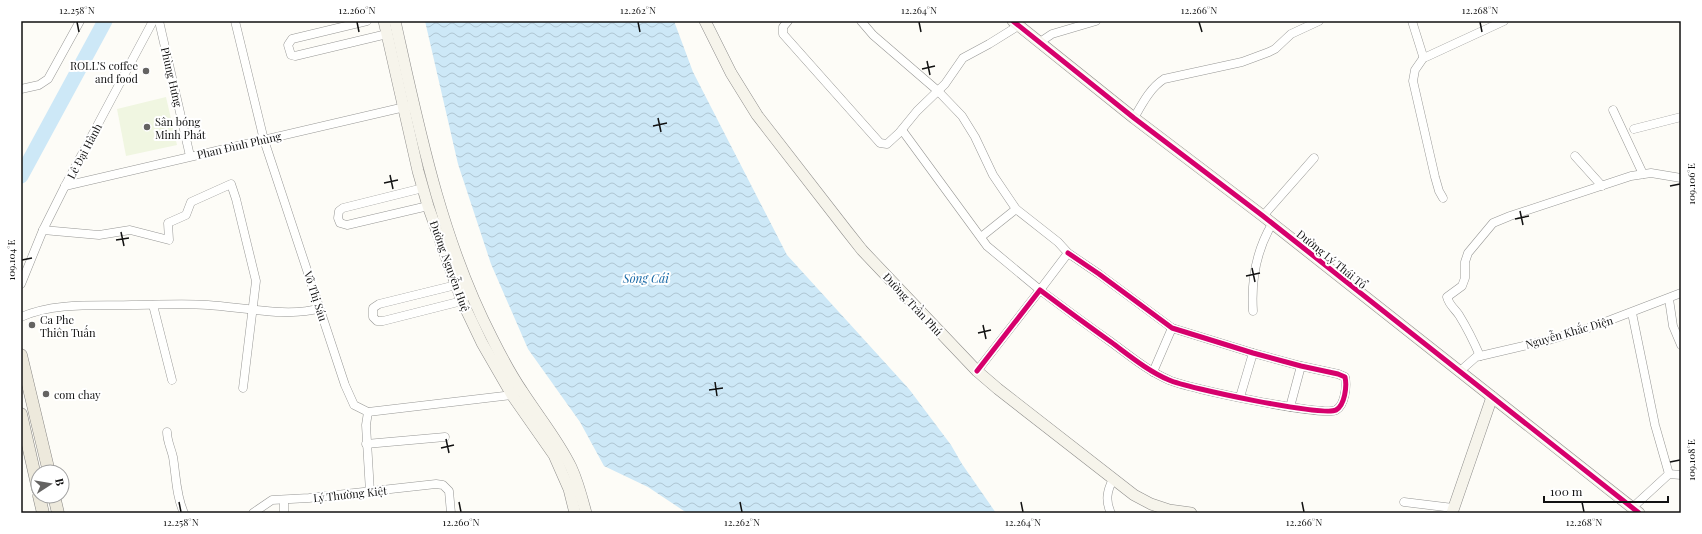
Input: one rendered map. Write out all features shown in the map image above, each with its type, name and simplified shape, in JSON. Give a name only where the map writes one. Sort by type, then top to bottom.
[{"type":"main road","points":[[21,355],[47,464]]},
{"type":"main road","points":[[21,414],[23,432],[31,464]]},
{"type":"street","points":[[21,89],[39,85],[48,79],[80,21]]},
{"type":"street","name":"Lê Đại Hành","points":[[21,284],[43,230],[65,186],[153,21]]},
{"type":"street","name":"Phùng Hưng","points":[[159,21],[190,156]]},
{"type":"street","name":"Võ Thị Sáu","points":[[235,21],[264,140],[345,385],[354,405],[368,412]]},
{"type":"street","points":[[366,21],[292,39],[288,45],[291,55],[295,56],[387,34]]},
{"type":"street","name":"Đường Nguyễn Huệ","points":[[384,21],[438,204],[470,291],[517,392],[554,455],[569,488],[575,513]]},
{"type":"street","name":"Đường Nguyễn Huệ","points":[[394,21],[423,188],[456,286],[482,343],[565,456],[578,486],[586,513]]},
{"type":"street","name":"Đường Trần Phú","points":[[705,21],[731,73],[757,115],[847,231],[862,250],[977,371],[1134,495],[1151,504],[1169,510],[1191,513]]},
{"type":"street","points":[[788,21],[783,27],[783,34],[880,143],[887,144],[902,130],[917,111],[945,84],[963,58],[989,44],[1015,23]]},
{"type":"street","points":[[861,21],[873,35],[938,91],[968,125],[993,175],[1016,209],[1058,242],[1068,253],[1106,278],[1172,328],[1253,353],[1345,377],[1346,382],[1342,404],[1336,410],[1327,412],[1290,407],[1171,381],[1140,364],[1040,290],[993,252],[902,130]]},
{"type":"street","points":[[1040,42],[1052,34],[1096,21]]},
{"type":"street","points":[[1134,118],[1157,84],[1164,79],[1242,62],[1269,52],[1275,49],[1291,34],[1319,21]]},
{"type":"street","points":[[1412,21],[1424,57],[1414,74],[1413,84],[1439,191],[1443,198]]},
{"type":"street","points":[[1424,57],[1428,57],[1504,21]]},
{"type":"street","name":"Đường Lý Thái Tổ","points":[[1015,23],[1134,118],[1263,216],[1635,510]]},
{"type":"street","name":"Phan Đình Phùng","points":[[65,186],[409,106]]},
{"type":"street","points":[[1613,110],[1642,174]]},
{"type":"street","points":[[1634,129],[1681,117]]},
{"type":"street","points":[[1574,156],[1602,186]]},
{"type":"street","points":[[1263,216],[1314,158]]},
{"type":"street","points":[[1480,356],[1473,340],[1458,314],[1448,302],[1447,297],[1462,286],[1465,278],[1465,262],[1468,253],[1496,221],[1642,174],[1681,178]]},
{"type":"street","points":[[43,230],[99,235],[130,230],[169,240],[168,223],[186,215],[191,202],[231,184],[236,198],[256,281],[243,388]]},
{"type":"street","points":[[423,188],[343,208],[339,211],[338,218],[340,223],[347,225],[428,206]]},
{"type":"street","points":[[981,236],[1016,209]]},
{"type":"street","points":[[1253,312],[1252,299],[1255,267],[1260,248],[1272,224]]},
{"type":"street","points":[[977,371],[1068,253]]},
{"type":"street","points":[[456,286],[470,291],[462,301],[383,321],[377,321],[373,316],[374,308],[379,304],[456,286]]},
{"type":"street","name":"Nguyễn Khắc Diện","points":[[1459,372],[1473,358],[1549,340],[1592,327],[1681,293]]},
{"type":"street","points":[[1669,298],[1673,326],[1681,345]]},
{"type":"street","points":[[154,305],[172,380]]},
{"type":"street","points":[[21,317],[33,312],[67,306],[208,305],[252,310],[307,312],[320,308]]},
{"type":"street","points":[[1632,313],[1653,418],[1669,474]]},
{"type":"street","points":[[1153,372],[1172,328]]},
{"type":"street","points":[[1240,397],[1253,353]]},
{"type":"street","points":[[1290,407],[1301,366]]},
{"type":"street","points":[[370,492],[366,444],[366,418],[368,412],[517,392]]},
{"type":"street","points":[[1404,502],[1452,511],[1492,397]]},
{"type":"street","points":[[167,432],[168,441],[173,456],[179,498],[184,513]]},
{"type":"street","points":[[366,444],[445,437]]},
{"type":"street","points":[[1635,510],[1669,474],[1681,474]]},
{"type":"street","points":[[1111,513],[1107,497],[1108,490],[1113,479]]},
{"type":"street","name":"Lý Thường Kiệt","points":[[253,513],[270,500],[370,492],[436,484],[443,485],[449,491],[451,513]]},
{"type":"street","points":[[284,500],[284,513]]},
{"type":"green space","name":"Sân bóng Minh Phát","points":[[166,97],[177,145],[126,156],[117,109]]},
{"type":"water","name":"Sông Cái","points":[[425,21],[674,21],[693,72],[787,255],[909,389],[951,445],[962,464],[996,513],[687,513],[648,487],[604,466],[580,422],[528,349],[491,264],[458,164]]},
{"type":"waterway","points":[[21,176],[105,21]]},
{"type":"cycle path","points":[[1013,21],[1134,118],[1263,216],[1639,513]]},
{"type":"cycle path","points":[[977,371],[1040,290],[1139,363],[1169,380],[1226,395],[1282,406],[1326,411],[1336,410],[1339,408],[1343,400],[1346,385],[1345,377],[1253,353],[1172,328],[1068,253]]},
{"type":"place","name":"ROLL’S coffee and food","points":[[146,71]]},
{"type":"place","name":"Sân bóng Minh Phát","points":[[147,127]]},
{"type":"place","name":"Ca Phe Thiên Tuấn","points":[[32,325]]},
{"type":"place","name":"com chay","points":[[46,394]]}]
